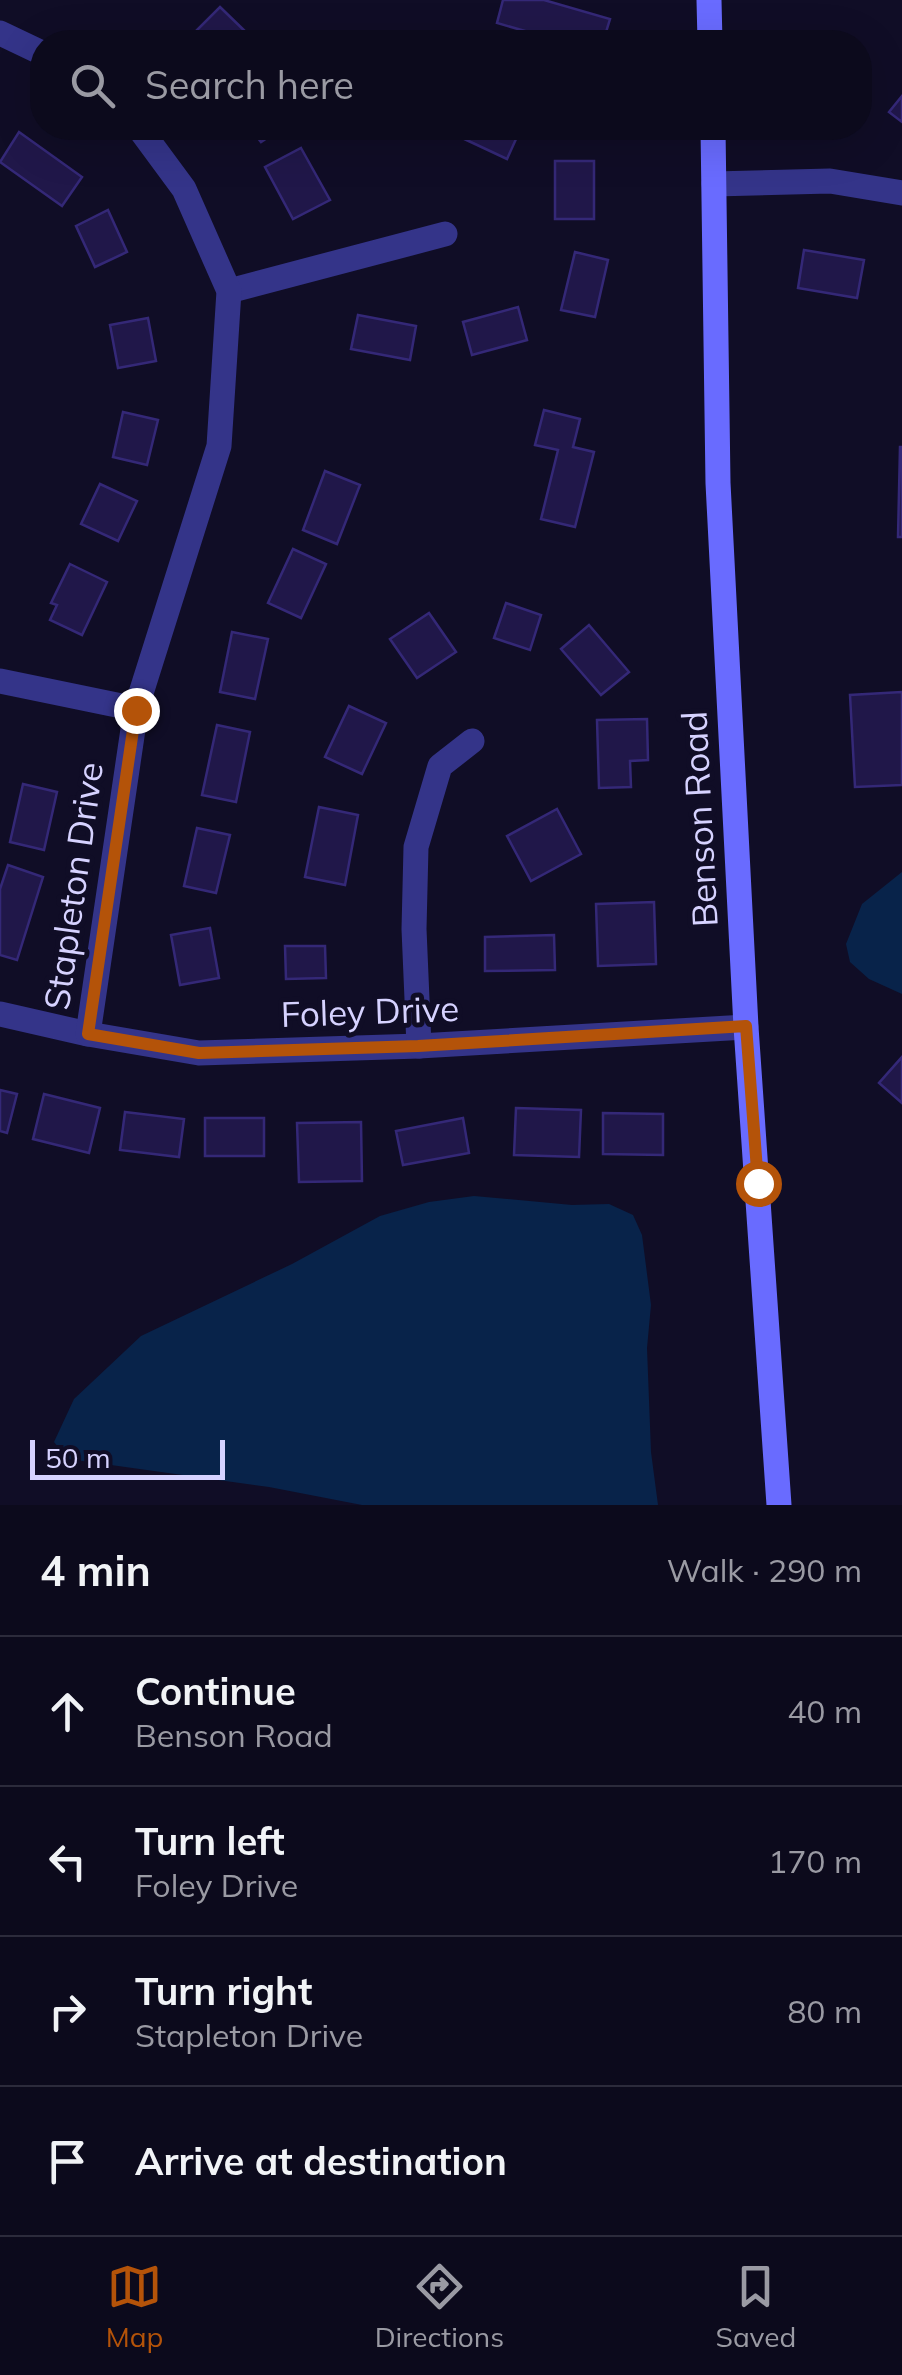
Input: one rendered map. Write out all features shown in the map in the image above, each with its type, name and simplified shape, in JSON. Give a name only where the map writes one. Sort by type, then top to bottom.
[{"type":"main road","points":[[709,0],[710,30]]},
{"type":"main road","name":"Benson Road","points":[[712,140],[718,483],[746,1026],[779,1505]]},
{"type":"street","points":[[0,32],[30,47]]},
{"type":"street","name":"Stapleton Drive","points":[[88,1034],[136,710],[220,446],[230,291],[184,189],[147,140]]},
{"type":"street","points":[[714,184],[830,181],[902,192]]},
{"type":"street","points":[[230,291],[445,234]]},
{"type":"street","points":[[0,681],[136,710]]},
{"type":"street","points":[[418,1046],[416,846],[440,766],[472,741]]},
{"type":"street","name":"Foley Drive","points":[[0,1014],[199,1053],[418,1046],[746,1026]]},
{"type":"water","points":[[902,872],[902,994],[869,979],[850,962],[846,944],[862,904]]},
{"type":"water","points":[[474,1196],[572,1205],[609,1204],[633,1215],[642,1235],[651,1305],[647,1348],[651,1452],[658,1505],[362,1505],[269,1487],[68,1459],[54,1442],[74,1399],[141,1336],[292,1264],[380,1216],[429,1202]]},
{"type":"building","points":[[503,0],[544,0],[610,19],[607,30],[521,30],[497,23]]},
{"type":"building","points":[[220,7],[244,30],[197,30]]},
{"type":"building","points":[[902,96],[902,122],[889,112]]},
{"type":"building","points":[[19,132],[82,177],[62,206],[0,162]]},
{"type":"building","points":[[466,140],[516,140],[507,159]]},
{"type":"building","points":[[301,148],[330,200],[293,219],[265,167]]},
{"type":"building","points":[[555,161],[594,161],[594,219],[555,219]]},
{"type":"building","points":[[108,210],[127,252],[95,267],[76,226]]},
{"type":"building","points":[[804,250],[864,260],[857,298],[798,288]]},
{"type":"building","points":[[575,252],[608,260],[595,317],[561,310]]},
{"type":"building","points":[[518,307],[527,340],[472,355],[463,322]]},
{"type":"building","points":[[358,315],[416,326],[410,360],[351,349]]},
{"type":"building","points":[[148,318],[156,361],[118,368],[110,325]]},
{"type":"building","points":[[544,410],[580,419],[573,447],[594,452],[575,527],[541,519],[558,450],[535,445]]},
{"type":"building","points":[[123,412],[158,420],[147,465],[113,457]]},
{"type":"building","points":[[900,447],[902,537],[898,537]]},
{"type":"building","points":[[325,471],[360,485],[337,544],[303,530]]},
{"type":"building","points":[[100,484],[137,501],[118,541],[81,524]]},
{"type":"building","points":[[293,549],[326,564],[301,618],[268,603]]},
{"type":"building","points":[[70,564],[107,582],[82,635],[50,620],[57,605],[51,603]]},
{"type":"building","points":[[506,603],[541,615],[530,650],[494,638]]},
{"type":"building","points":[[429,613],[456,652],[417,678],[390,639]]},
{"type":"building","points":[[589,625],[629,672],[601,695],[561,649]]},
{"type":"building","points":[[232,632],[268,639],[255,699],[220,692]]},
{"type":"building","points":[[902,692],[902,785],[855,787],[850,695]]},
{"type":"building","points":[[349,706],[386,723],[362,774],[325,757]]},
{"type":"building","points":[[647,719],[648,760],[630,761],[631,787],[599,788],[597,720]]},
{"type":"building","points":[[217,725],[250,732],[236,802],[202,795]]},
{"type":"building","points":[[23,784],[57,792],[44,850],[10,842]]},
{"type":"building","points":[[319,807],[358,815],[345,885],[305,877]]},
{"type":"building","points":[[557,809],[581,854],[531,881],[507,836]]},
{"type":"building","points":[[197,828],[230,835],[216,893],[184,886]]},
{"type":"building","points":[[8,865],[43,877],[17,960],[0,955],[0,889]]},
{"type":"building","points":[[654,902],[656,964],[598,966],[596,904]]},
{"type":"building","points":[[210,928],[219,978],[180,985],[171,935]]},
{"type":"building","points":[[554,935],[555,970],[485,971],[485,937]]},
{"type":"building","points":[[285,946],[325,946],[326,978],[286,979]]},
{"type":"building","points":[[902,1057],[902,1103],[879,1083]]},
{"type":"building","points":[[0,1090],[17,1094],[7,1133],[0,1131]]},
{"type":"building","points":[[44,1094],[100,1108],[89,1153],[33,1139]]},
{"type":"building","points":[[516,1108],[581,1110],[579,1157],[514,1155]]},
{"type":"building","points":[[125,1112],[184,1119],[179,1157],[120,1150]]},
{"type":"building","points":[[603,1113],[663,1114],[663,1155],[603,1154]]},
{"type":"building","points":[[205,1118],[264,1118],[264,1156],[205,1156]]},
{"type":"building","points":[[463,1118],[469,1153],[403,1165],[396,1131]]},
{"type":"building","points":[[361,1122],[362,1181],[299,1182],[297,1123]]},
{"type":"route","points":[[136,710],[88,1034],[199,1053],[418,1046],[746,1026],[758,1183]]}]
